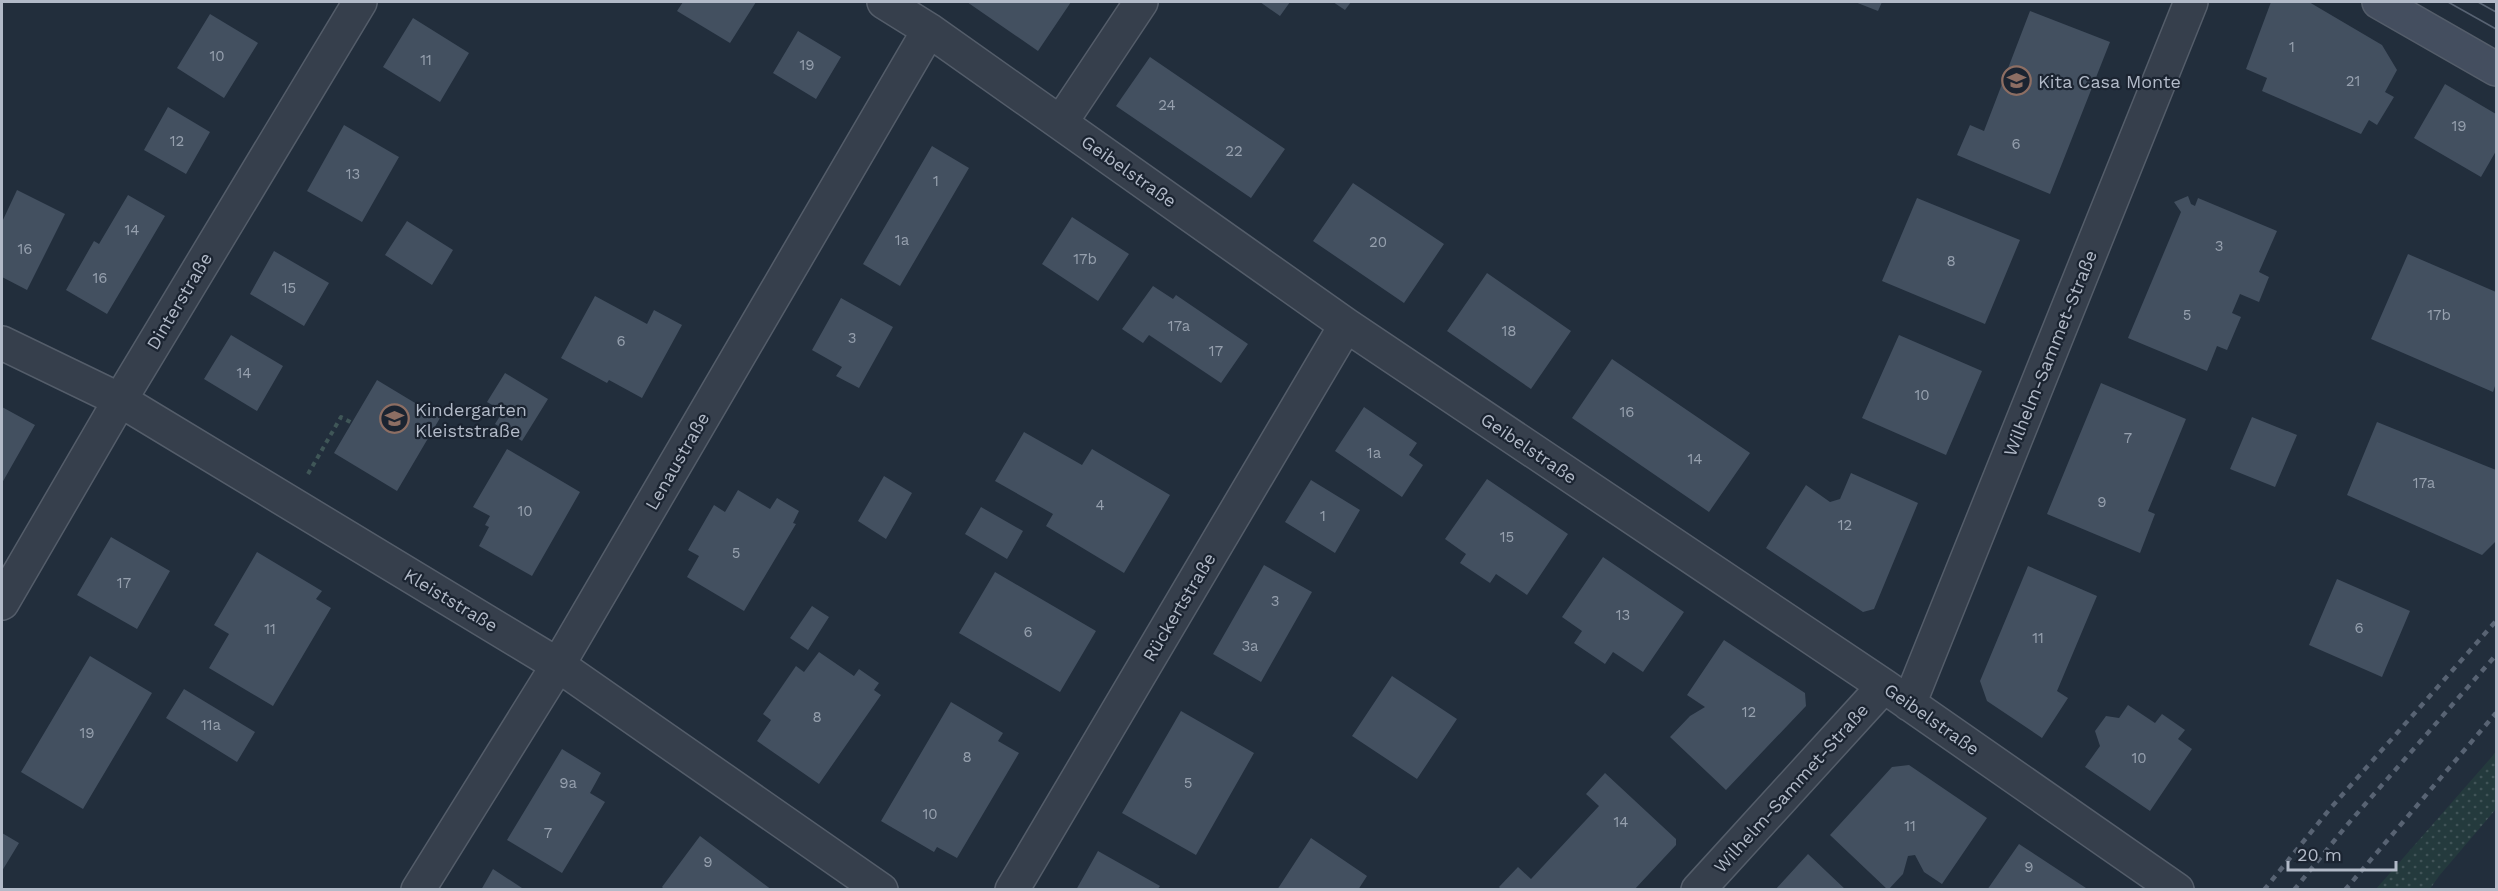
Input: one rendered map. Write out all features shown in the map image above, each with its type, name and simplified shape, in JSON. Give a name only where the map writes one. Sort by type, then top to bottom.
[{"type":"main road","points":[[2379,2],[2496,69]]},
{"type":"street","name":"Dinterstraße","points":[[2,603],[120,400],[360,2]]},
{"type":"street","name":"Geibelstraße","points":[[884,2],[929,30],[1061,122],[1346,325],[1897,695],[2177,890]]},
{"type":"street","points":[[1061,122],[1141,2]]},
{"type":"street","name":"Wilhelm-Sammet-Straße","points":[[1698,890],[1897,695],[2191,2]]},
{"type":"street","name":"Lenaustraße","points":[[418,890],[558,665],[929,30]]},
{"type":"street","name":"Rückertstraße","points":[[1012,890],[1346,325]]},
{"type":"street","name":"Kleiststraße","points":[[2,343],[120,400],[558,665],[881,890]]},
{"type":"path","points":[[291,503],[341,417],[351,423]]},
{"type":"green space","points":[[2496,752],[2496,809],[2430,889],[2376,889]]},
{"type":"building","points":[[683,2],[756,2],[730,43],[677,11]]},
{"type":"building","points":[[967,2],[1071,2],[1038,51]]},
{"type":"building","points":[[1260,2],[1290,2],[1280,16]]},
{"type":"building","points":[[1333,2],[1351,2],[1345,10]]},
{"type":"building","points":[[1855,2],[1882,2],[1878,11]]},
{"type":"building","points":[[2271,2],[2309,2],[2382,45],[2397,70],[2385,92],[2394,97],[2377,125],[2369,120],[2361,134],[2262,91],[2267,78],[2246,69]]},
{"type":"building","points":[[2030,11],[2110,42],[2050,194],[1957,155],[1970,125],[1984,131]]},
{"type":"building","points":[[210,14],[258,43],[224,98],[177,68]]},
{"type":"building","points":[[413,18],[469,53],[440,102],[383,67]]},
{"type":"building","points":[[798,31],[841,57],[816,99],[773,73]]},
{"type":"building","points":[[1150,57],[1285,149],[1251,198],[1116,106]]},
{"type":"building","points":[[2445,84],[2496,114],[2496,151],[2481,177],[2414,138]]},
{"type":"building","points":[[168,107],[210,132],[186,174],[144,150]]},
{"type":"building","points":[[344,125],[399,157],[362,222],[307,191]]},
{"type":"building","points":[[932,146],[969,168],[900,286],[863,264]]},
{"type":"building","points":[[1353,183],[1444,244],[1404,303],[1313,241]]},
{"type":"building","points":[[17,190],[65,214],[27,290],[2,277],[2,222]]},
{"type":"building","points":[[128,195],[165,216],[107,314],[66,290],[94,241],[99,244]]},
{"type":"building","points":[[2188,196],[2191,204],[2195,206],[2198,198],[2277,231],[2259,272],[2269,277],[2259,302],[2240,294],[2232,313],[2241,317],[2227,350],[2217,346],[2207,371],[2128,338],[2181,212],[2174,202]]},
{"type":"building","points":[[1917,198],[2020,240],[1985,324],[1882,281]]},
{"type":"building","points":[[1072,217],[1129,254],[1098,301],[1042,264]]},
{"type":"building","points":[[407,221],[453,250],[432,285],[385,255]]},
{"type":"building","points":[[274,251],[329,283],[304,326],[250,294]]},
{"type":"building","points":[[2408,254],[2496,292],[2496,383],[2493,392],[2371,339]]},
{"type":"building","points":[[1487,273],[1571,331],[1531,389],[1447,331]]},
{"type":"building","points":[[1153,286],[1173,299],[1176,295],[1248,344],[1221,383],[1149,335],[1143,343],[1122,329]]},
{"type":"building","points":[[595,296],[647,324],[654,310],[682,325],[642,398],[609,380],[607,383],[561,358]]},
{"type":"building","points":[[841,298],[893,327],[859,388],[836,376],[842,367],[812,350]]},
{"type":"building","points":[[231,335],[283,366],[257,411],[204,379]]},
{"type":"building","points":[[1899,335],[1982,371],[1946,455],[1862,418]]},
{"type":"building","points":[[1612,359],[1750,453],[1709,512],[1572,418]]},
{"type":"building","points":[[505,373],[548,399],[522,441],[495,424],[503,411],[487,402]]},
{"type":"building","points":[[377,380],[440,418],[397,491],[334,453]]},
{"type":"building","points":[[2101,383],[2186,419],[2148,511],[2155,514],[2140,553],[2047,514]]},
{"type":"building","points":[[2,407],[35,425],[2,483]]},
{"type":"building","points":[[1364,407],[1417,443],[1409,455],[1423,465],[1402,497],[1335,451]]},
{"type":"building","points":[[2252,417],[2297,435],[2275,487],[2230,469]]},
{"type":"building","points":[[2377,422],[2496,470],[2496,541],[2482,555],[2347,495]]},
{"type":"building","points":[[1024,432],[1082,465],[1092,449],[1170,495],[1124,573],[1046,526],[1053,514],[995,481]]},
{"type":"building","points":[[507,449],[580,492],[532,576],[479,546],[489,527],[485,525],[490,516],[473,507]]},
{"type":"building","points":[[1851,473],[1918,503],[1874,609],[1863,612],[1766,548],[1806,485],[1830,502],[1840,499]]},
{"type":"building","points":[[884,476],[912,493],[886,539],[858,521]]},
{"type":"building","points":[[1487,479],[1568,534],[1527,595],[1496,574],[1490,583],[1460,563],[1466,554],[1445,539]]},
{"type":"building","points":[[1311,480],[1360,510],[1335,553],[1285,522]]},
{"type":"building","points":[[738,490],[770,509],[777,498],[799,511],[793,523],[796,524],[744,611],[687,577],[699,556],[688,550],[714,505],[725,512]]},
{"type":"building","points":[[981,507],[1023,531],[1007,559],[965,534]]},
{"type":"building","points":[[111,537],[170,571],[137,629],[77,595]]},
{"type":"building","points":[[257,552],[322,591],[316,599],[331,608],[273,706],[209,668],[229,634],[214,625]]},
{"type":"building","points":[[1603,557],[1684,612],[1643,672],[1613,652],[1605,664],[1574,643],[1582,631],[1562,617]]},
{"type":"building","points":[[1264,565],[1312,592],[1261,682],[1213,654]]},
{"type":"building","points":[[2028,566],[2097,596],[2057,691],[2068,698],[2042,738],[1987,701],[1980,681]]},
{"type":"building","points":[[995,572],[1096,631],[1060,692],[959,633]]},
{"type":"building","points":[[2337,579],[2410,611],[2382,677],[2309,645]]},
{"type":"building","points":[[812,606],[829,617],[808,650],[790,638]]},
{"type":"building","points":[[1724,640],[1805,693],[1806,706],[1726,790],[1670,737],[1690,716],[1705,707],[1687,695]]},
{"type":"building","points":[[819,652],[854,676],[859,669],[879,683],[874,690],[881,695],[819,784],[757,741],[771,720],[763,714],[796,666],[804,672]]},
{"type":"building","points":[[90,656],[152,693],[83,809],[21,772]]},
{"type":"building","points":[[1392,676],[1457,719],[1417,779],[1352,736]]},
{"type":"building","points":[[184,689],[255,732],[237,762],[166,718]]},
{"type":"building","points":[[951,702],[1003,733],[998,741],[1019,753],[957,858],[937,847],[934,852],[881,821]]},
{"type":"building","points":[[2128,705],[2155,723],[2162,714],[2185,730],[2178,739],[2192,749],[2150,811],[2085,767],[2100,746],[2095,731],[2106,716],[2119,718]]},
{"type":"building","points":[[1181,711],[1254,753],[1196,855],[1122,813]]},
{"type":"building","points":[[562,749],[601,773],[590,793],[605,802],[562,873],[507,840]]},
{"type":"building","points":[[1909,765],[1987,818],[1942,884],[1924,872],[1915,855],[1908,856],[1903,874],[1888,890],[1830,835],[1892,767]]},
{"type":"building","points":[[1605,773],[1676,839],[1676,845],[1634,890],[1502,890],[1499,887],[1518,867],[1531,879],[1599,806],[1586,794]]},
{"type":"building","points":[[2,833],[19,843],[2,871]]},
{"type":"building","points":[[700,836],[772,890],[665,890],[662,887]]},
{"type":"building","points":[[1311,838],[1367,876],[1358,890],[1277,890]]},
{"type":"building","points":[[2019,844],[2089,890],[1987,890]]},
{"type":"building","points":[[1098,851],[1160,886],[1157,890],[1076,890]]},
{"type":"building","points":[[1808,854],[1846,890],[1775,890]]},
{"type":"building","points":[[493,869],[525,890],[481,890]]},
{"type":"tram line","points":[[2448,2],[2496,29]]},
{"type":"tram line","points":[[2478,2],[2496,12]]},
{"type":"railway","points":[[2264,890],[2329,810],[2496,621]]},
{"type":"railway","points":[[2294,890],[2347,825],[2496,655]]},
{"type":"railway","points":[[2345,890],[2496,713]]},
{"type":"place","name":"Kita Casa Monte","points":[[2017,81]]},
{"type":"place","name":"Kindergarten Kleiststraße","points":[[394,419]]}]
